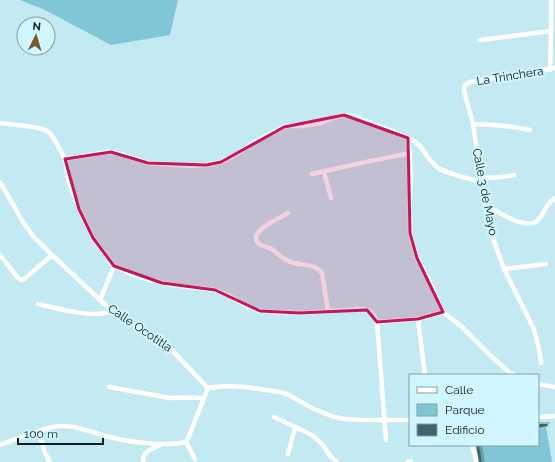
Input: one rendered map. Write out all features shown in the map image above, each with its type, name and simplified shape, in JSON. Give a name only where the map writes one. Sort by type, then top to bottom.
[{"type":"street","points":[[550,70],[551,0]]},
{"type":"street","points":[[480,40],[551,31]]},
{"type":"street","name":"La Trinchera","points":[[465,85],[470,82],[555,68]]},
{"type":"street","name":"Calle 3 de Mayo","points":[[465,85],[464,91],[473,124],[487,216],[504,269],[532,327],[540,352],[541,363]]},
{"type":"street","points":[[65,159],[111,152],[148,163],[192,166],[206,165],[221,162],[235,155],[256,141],[284,127],[303,126],[333,118],[353,116],[414,141],[439,169],[447,172],[462,177],[482,180],[514,175]]},
{"type":"street","points":[[0,123],[44,129],[50,133],[65,159],[69,183],[79,210],[93,238],[114,266],[136,276],[162,283],[215,290],[228,295],[248,307],[260,311],[299,313],[367,310],[372,312],[377,322],[386,440]]},
{"type":"street","points":[[473,124],[497,124],[530,130]]},
{"type":"street","points":[[408,138],[411,171],[410,233],[417,258],[444,312],[512,374]]},
{"type":"street","points":[[312,174],[410,153]]},
{"type":"street","points":[[324,172],[331,198]]},
{"type":"street","name":"Calle Ocotitla","points":[[0,182],[26,227],[52,255],[111,310],[165,343],[208,388]]},
{"type":"street","points":[[484,203],[506,217],[531,224],[539,220],[548,204],[555,198]]},
{"type":"street","points":[[487,216],[497,212]]},
{"type":"street","points":[[288,213],[261,228],[257,232],[257,239],[259,243],[288,261],[315,266],[319,269],[322,273],[328,311]]},
{"type":"street","points":[[0,255],[21,280],[23,280],[52,255]]},
{"type":"street","points":[[504,269],[546,264]]},
{"type":"street","points":[[100,300],[114,266]]},
{"type":"street","points":[[38,304],[64,310],[93,314],[105,313],[111,310]]},
{"type":"street","points":[[377,322],[418,319],[444,312]]},
{"type":"street","points":[[418,319],[425,374]]},
{"type":"street","points":[[539,384],[555,387]]},
{"type":"street","points":[[186,442],[208,388],[225,386],[280,392],[334,417],[363,420],[409,420]]},
{"type":"street","points":[[109,387],[170,398],[204,398]]},
{"type":"street","points":[[539,417],[555,416]]},
{"type":"street","points":[[274,417],[312,435],[323,445],[330,456],[337,462]]},
{"type":"street","points":[[0,445],[54,427],[65,426],[114,439],[162,444],[186,442]]},
{"type":"street","points":[[288,454],[295,427]]},
{"type":"street","points":[[39,432],[45,453],[50,462]]},
{"type":"street","points":[[186,442],[195,459]]},
{"type":"street","points":[[142,462],[144,455],[148,451],[162,444]]},
{"type":"street","points":[[472,446],[476,462]]},
{"type":"highlighted area","points":[[344,115],[408,138],[410,233],[417,258],[443,312],[418,319],[377,322],[367,310],[299,313],[260,311],[215,290],[162,283],[114,266],[93,238],[79,209],[65,159],[111,152],[148,163],[206,165],[221,162],[284,127]]},
{"type":"green space","points":[[20,0],[178,0],[170,35],[111,45],[45,10]]},
{"type":"green space","points":[[546,427],[552,462],[482,462],[479,446],[539,446],[539,428]]},
{"type":"building","points":[[539,424],[547,424],[548,426],[539,428]]},
{"type":"building","points":[[476,446],[479,446],[482,462],[479,462]]}]
